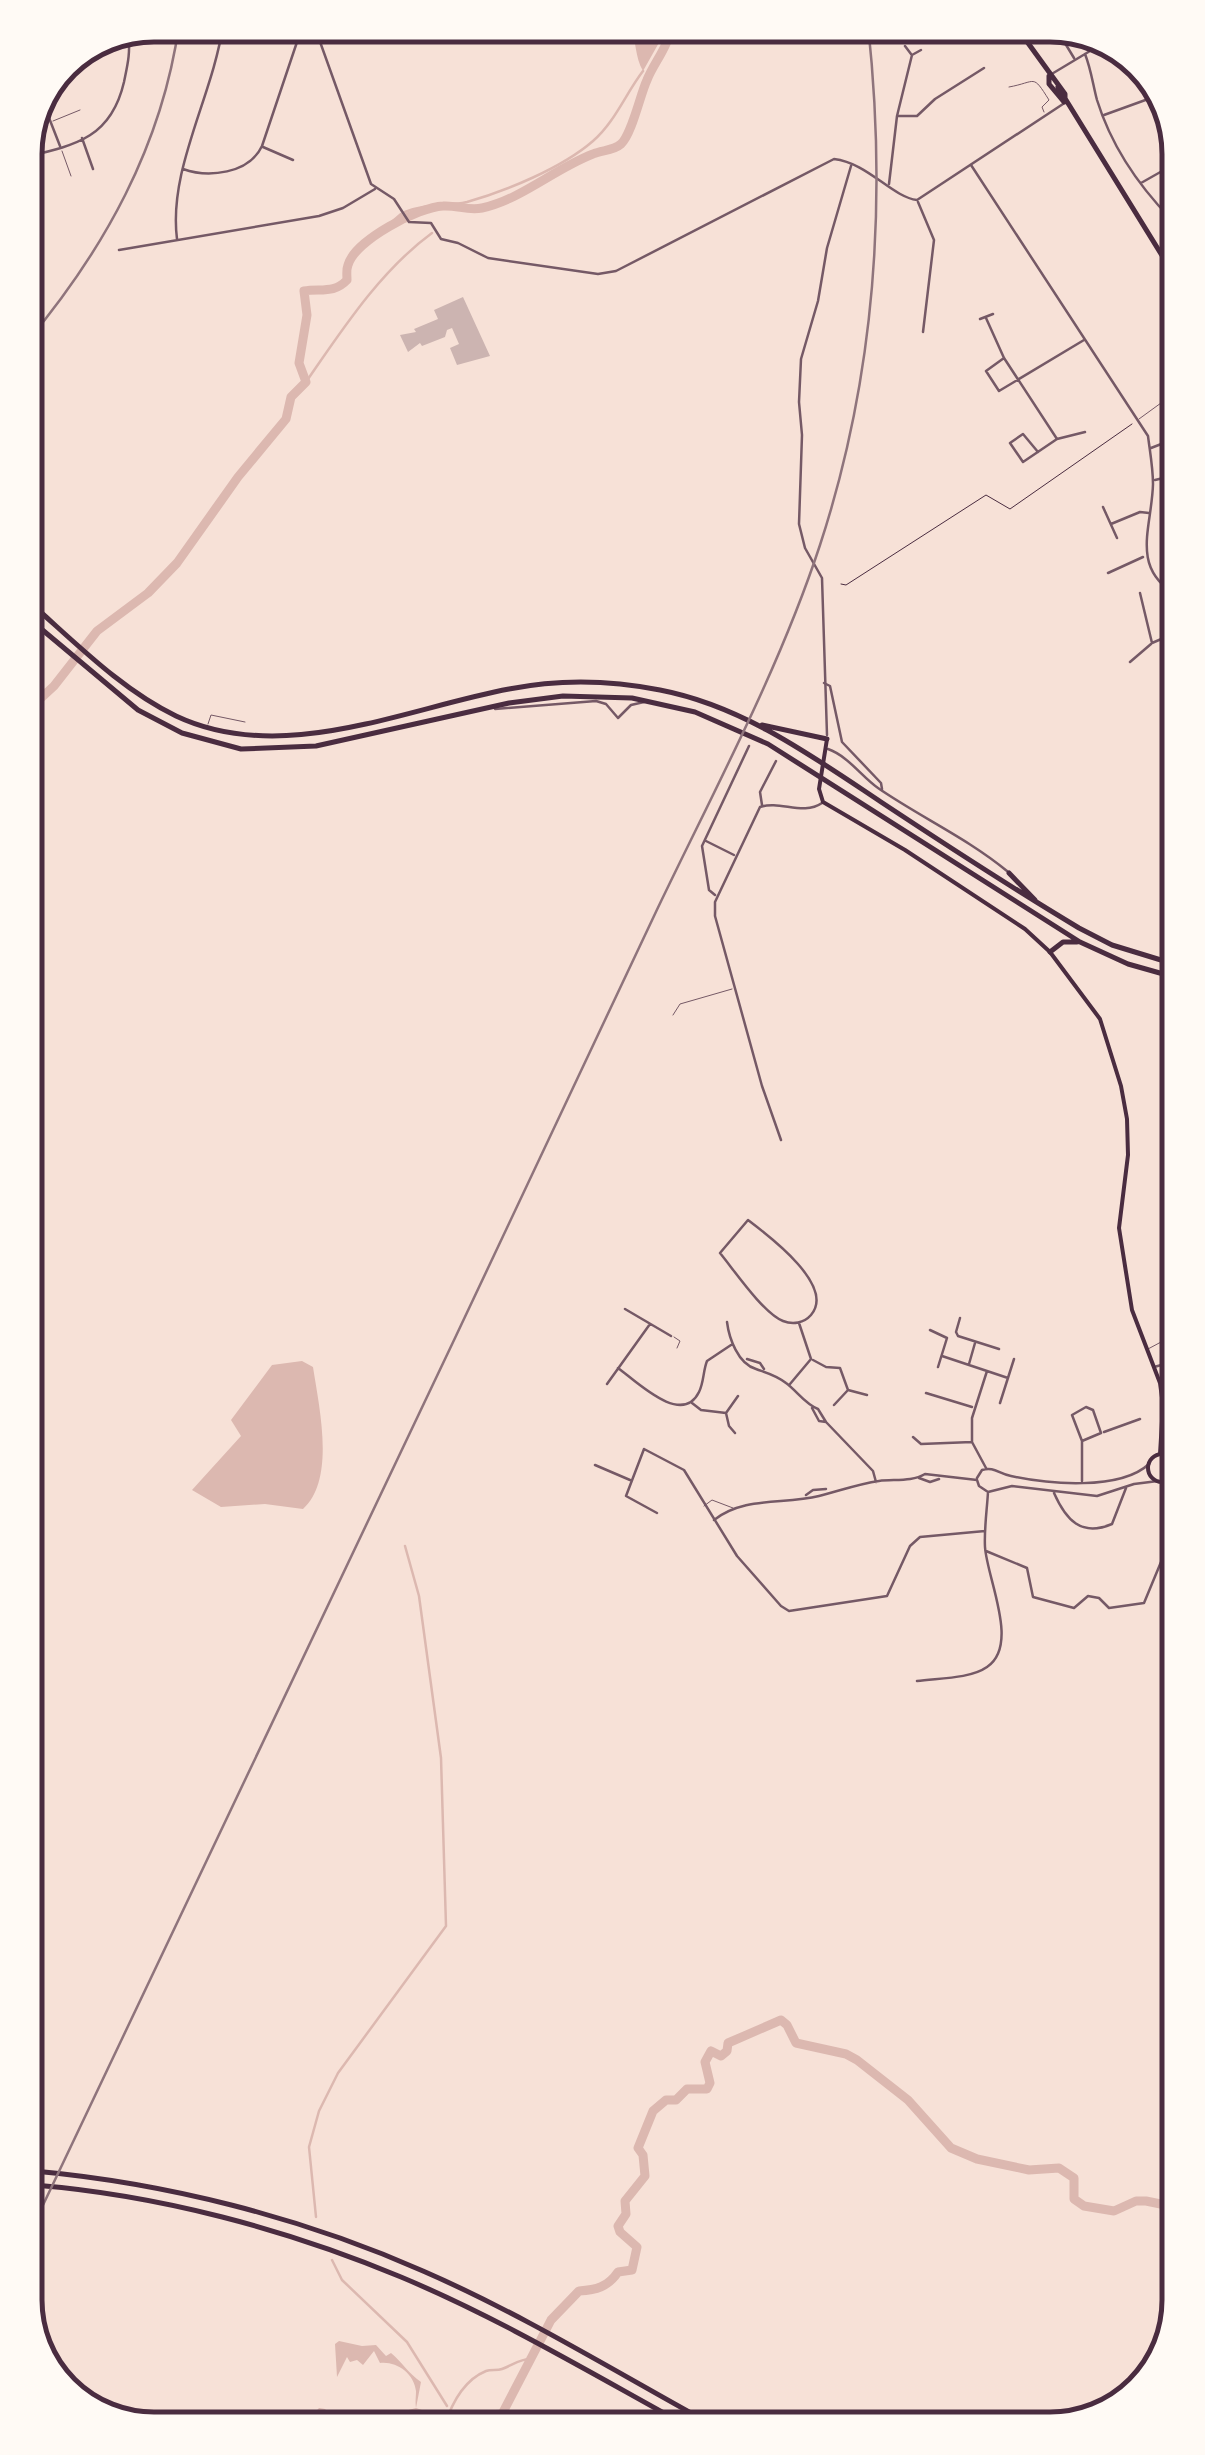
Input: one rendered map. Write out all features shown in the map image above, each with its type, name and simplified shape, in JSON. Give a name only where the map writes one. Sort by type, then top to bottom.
[{"type":"main road","points":[[1028,43],[1065,94],[1065,103]]},
{"type":"main road","points":[[1049,76],[1049,84],[1162,253]]},
{"type":"main road","points":[[43,614],[146,699],[179,717],[250,736],[296,735],[510,689],[578,682],[658,689],[726,710],[757,724],[1038,904],[1112,944],[1162,960]]},
{"type":"main road","points":[[43,630],[120,697],[167,726],[195,738],[241,748],[316,746],[508,703],[563,696],[614,696],[721,721],[752,735],[1046,923],[1128,964],[1162,973]]},
{"type":"main road","points":[[757,724],[828,738],[820,785],[823,802],[1009,917],[1050,952],[1100,1019],[1121,1086],[1128,1146],[1119,1228],[1132,1310],[1160,1383],[1162,1406]]},
{"type":"main road","points":[[1009,873],[1038,904]]},
{"type":"main road","points":[[1046,923],[1057,935],[1056,945]]},
{"type":"main road","points":[[1050,952],[1056,945],[1080,942]]},
{"type":"main road","points":[[1162,1429],[1160,1454],[1148,1464],[1151,1476],[1162,1479]]},
{"type":"main road","points":[[42,2172],[170,2192],[304,2227],[422,2270],[689,2412]]},
{"type":"main road","points":[[42,2186],[168,2206],[315,2245],[402,2278],[533,2341],[662,2412]]},
{"type":"street","points":[[177,241],[176,204],[183,170],[220,42]]},
{"type":"street","points":[[183,170],[212,175],[249,162],[262,146],[296,42]]},
{"type":"street","points":[[320,42],[370,184],[394,199],[408,220],[434,224],[440,238],[458,242],[488,258],[606,274],[838,158],[889,184],[901,196],[917,200],[1065,103]]},
{"type":"street","points":[[1065,44],[1075,60]]},
{"type":"street","points":[[43,152],[103,127],[116,112],[129,46]]},
{"type":"street","points":[[905,46],[912,56]]},
{"type":"street","points":[[889,184],[897,116],[912,56],[921,50]]},
{"type":"street","points":[[1049,76],[1092,50]]},
{"type":"street","points":[[1085,54],[1103,115],[1118,148],[1140,184],[1162,209]]},
{"type":"street","points":[[897,116],[918,116],[935,99],[984,68]]},
{"type":"street","points":[[1010,87],[1031,79],[1037,81],[1049,100],[1042,107],[1046,115]]},
{"type":"street","points":[[1103,115],[1147,99]]},
{"type":"street","points":[[50,122],[80,110]]},
{"type":"street","points":[[49,118],[71,176]]},
{"type":"street","points":[[82,138],[93,169]]},
{"type":"street","points":[[262,146],[293,160]]},
{"type":"street","points":[[828,738],[820,573],[804,548],[799,524],[802,359],[851,164]]},
{"type":"street","points":[[971,165],[1148,436],[1153,480],[1146,556],[1162,585]]},
{"type":"street","points":[[1140,184],[1162,171]]},
{"type":"street","points":[[118,250],[319,216],[343,208],[375,189]]},
{"type":"street","points":[[917,200],[934,240],[923,332]]},
{"type":"street","points":[[980,319],[993,314]]},
{"type":"street","points":[[986,318],[1004,358],[1056,439]]},
{"type":"street","points":[[1004,358],[986,371],[999,391],[1085,340]]},
{"type":"street","points":[[1139,420],[1162,403]]},
{"type":"street","points":[[1038,452],[1023,434],[1010,442],[1023,462],[1038,452],[1056,439],[1084,432]]},
{"type":"street","points":[[1150,448],[1162,443]]},
{"type":"street","points":[[1153,480],[1162,478]]},
{"type":"street","points":[[1103,507],[1117,538]]},
{"type":"street","points":[[1112,524],[1140,512],[1150,514]]},
{"type":"street","points":[[1108,574],[1146,556]]},
{"type":"street","points":[[1140,593],[1152,644]]},
{"type":"street","points":[[1130,662],[1162,639]]},
{"type":"street","points":[[824,683],[830,686],[842,742],[881,783],[882,791]]},
{"type":"street","points":[[494,709],[596,701],[609,706],[618,718],[632,705],[646,702]]},
{"type":"street","points":[[208,727],[211,715],[245,722]]},
{"type":"street","points":[[717,895],[709,890],[701,851],[749,746]]},
{"type":"street","points":[[827,748],[882,791],[973,845],[1009,873]]},
{"type":"street","points":[[776,761],[760,792],[762,805],[717,895],[715,916],[781,1140]]},
{"type":"street","points":[[762,805],[808,809],[823,802]]},
{"type":"street","points":[[704,840],[736,856]]},
{"type":"street","points":[[674,1014],[680,1004],[736,988]]},
{"type":"street","points":[[748,1220],[792,1258],[814,1286],[814,1312],[799,1323],[776,1317],[720,1252],[748,1220]]},
{"type":"street","points":[[625,1308],[680,1341],[677,1348]]},
{"type":"street","points":[[960,1318],[956,1334],[999,1349]]},
{"type":"street","points":[[727,1322],[732,1345],[745,1359],[757,1370],[789,1385],[872,1471],[876,1482]]},
{"type":"street","points":[[799,1323],[812,1359],[826,1367],[840,1368],[848,1390]]},
{"type":"street","points":[[606,1384],[650,1324]]},
{"type":"street","points":[[930,1330],[947,1338],[938,1367]]},
{"type":"street","points":[[1146,1349],[1162,1341]]},
{"type":"street","points":[[968,1365],[976,1342]]},
{"type":"street","points":[[618,1368],[666,1402],[680,1405],[692,1402],[698,1393],[708,1361],[732,1345]]},
{"type":"street","points":[[942,1356],[1008,1378]]},
{"type":"street","points":[[789,1385],[812,1359]]},
{"type":"street","points":[[1000,1403],[1014,1359]]},
{"type":"street","points":[[1154,1367],[1162,1364]]},
{"type":"street","points":[[987,1371],[974,1408],[972,1442],[986,1468],[1012,1476],[1082,1483],[1130,1476],[1148,1464]]},
{"type":"street","points":[[848,1390],[867,1395]]},
{"type":"street","points":[[834,1405],[848,1390]]},
{"type":"street","points":[[926,1393],[974,1408]]},
{"type":"street","points":[[726,1413],[738,1396]]},
{"type":"street","points":[[692,1402],[702,1410],[726,1413]]},
{"type":"street","points":[[1082,1483],[1082,1441],[1072,1415],[1086,1407],[1093,1410],[1101,1434]]},
{"type":"street","points":[[726,1413],[734,1433]]},
{"type":"street","points":[[1082,1441],[1140,1420]]},
{"type":"street","points":[[913,1437],[921,1444],[972,1442]]},
{"type":"street","points":[[657,1514],[626,1496],[644,1449],[684,1470],[713,1521],[754,1577],[790,1611],[887,1596],[910,1546],[920,1537],[985,1531]]},
{"type":"street","points":[[595,1464],[630,1480]]},
{"type":"street","points":[[977,1480],[986,1468]]},
{"type":"street","points":[[999,1472],[1000,1483]]},
{"type":"street","points":[[713,1521],[732,1508],[814,1497],[830,1490],[876,1482],[918,1478],[930,1482],[941,1478],[977,1480]]},
{"type":"street","points":[[977,1480],[981,1489],[988,1492]]},
{"type":"street","points":[[918,1680],[979,1672],[998,1656],[1002,1629],[985,1550],[988,1492],[1000,1483],[1096,1496],[1158,1481]]},
{"type":"street","points":[[1052,1490],[1069,1522],[1096,1529],[1112,1524],[1127,1487]]},
{"type":"street","points":[[704,1506],[712,1500],[732,1508]]},
{"type":"street","points":[[985,1550],[1027,1568],[1034,1597],[1074,1608],[1088,1596],[1098,1598],[1109,1608],[1139,1606],[1151,1593],[1161,1562]]},
{"type":"path","points":[[842,584],[986,494],[1010,509],[1139,420]]},
{"type":"shaded area","points":[[635,43],[659,43],[643,71]]},
{"type":"shaded area","points":[[302,1361],[313,1367],[323,1442],[319,1480],[303,1509],[265,1504],[221,1507],[192,1490],[241,1436],[231,1420],[272,1365]]},
{"type":"shaded area","points":[[339,2341],[376,2345],[386,2356],[391,2353],[421,2382],[416,2408],[412,2379],[398,2366],[380,2363],[374,2351],[363,2365],[357,2360],[350,2362],[347,2357],[337,2377],[335,2344]]},
{"type":"building","points":[[463,297],[490,356],[457,365],[450,348],[459,344],[452,328],[445,337],[422,346],[420,343],[408,352],[400,335],[416,332],[414,329],[438,319],[434,310]]},
{"type":"waterway","points":[[43,696],[97,631],[148,593],[177,563],[238,477],[286,419],[291,397],[306,382],[299,363],[307,315],[304,291],[332,289],[342,284],[347,280],[353,255],[362,245],[404,219],[443,206],[477,209],[497,204],[579,160],[621,144],[666,43]]},
{"type":"waterway","points":[[405,212],[482,197],[533,178],[566,160],[601,133],[643,71]]},
{"type":"waterway","points":[[379,233],[401,214]]},
{"type":"waterway","points":[[306,382],[379,283],[432,233]]},
{"type":"waterway","points":[[316,2217],[309,2147],[319,2111],[338,2073],[446,1926],[441,1758],[419,1596],[405,1546]]},
{"type":"waterway","points":[[503,2412],[551,2320],[579,2291],[601,2287],[618,2272],[632,2270],[637,2247],[618,2226],[626,2214],[625,2201],[645,2176],[643,2155],[638,2148],[653,2111],[666,2100],[676,2100],[687,2089],[707,2089],[710,2083],[705,2062],[711,2051],[721,2056],[728,2043],[781,2020],[796,2043],[857,2060],[908,2100],[951,2148],[977,2159],[1029,2170],[1059,2168],[1074,2178],[1074,2199],[1084,2206],[1114,2211],[1136,2201],[1162,2204]]},
{"type":"waterway","points":[[332,2260],[342,2280],[407,2342],[447,2406]]},
{"type":"waterway","points":[[451,2412],[465,2387],[478,2375],[531,2359]]},
{"type":"railway","points":[[43,322],[80,271],[125,194],[159,113],[176,42]]},
{"type":"railway","points":[[42,2207],[743,733],[803,593],[839,482],[864,353],[872,288],[876,156],[870,43]]}]
